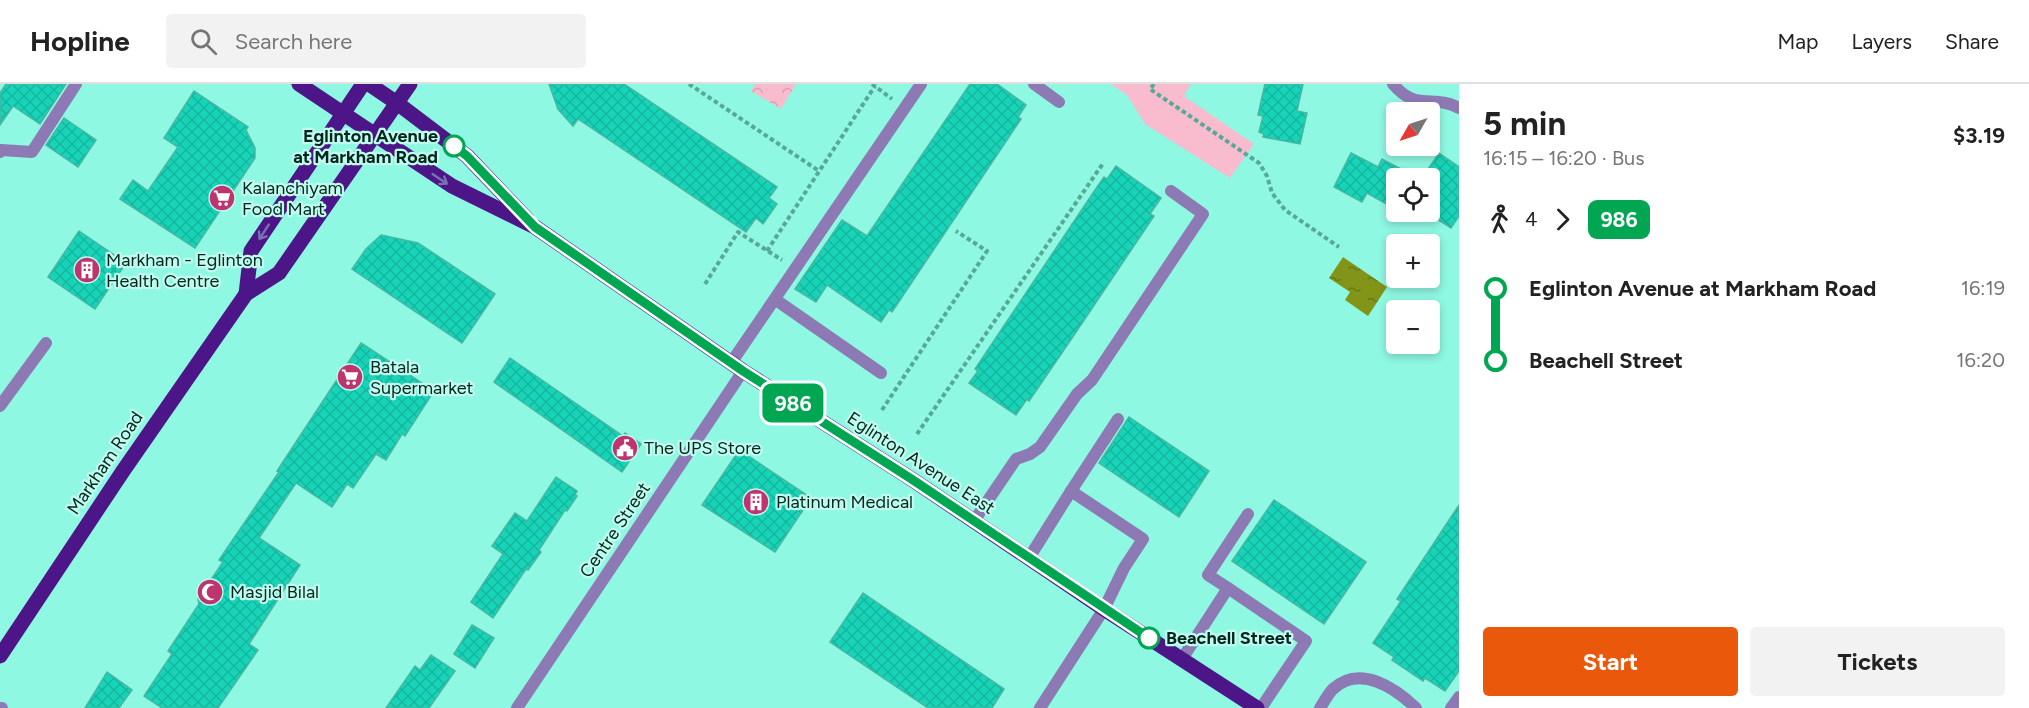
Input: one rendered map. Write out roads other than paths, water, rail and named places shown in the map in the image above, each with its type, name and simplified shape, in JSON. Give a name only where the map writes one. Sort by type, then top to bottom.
[{"type":"main road","name":"Eglinton Avenue East","points":[[299,84],[452,186],[535,227],[737,367],[974,521],[1104,609],[1259,708]]},
{"type":"main road","name":"Markham Road","points":[[246,294],[251,252],[363,84]]},
{"type":"main road","name":"Eglinton Avenue East","points":[[369,84],[467,156],[535,227]]},
{"type":"main road","name":"Markham Road","points":[[0,656],[123,471],[246,294],[279,273],[410,84]]},
{"type":"street","points":[[0,152],[1,150],[32,152],[76,84]]},
{"type":"street","name":"Centre Street","points":[[517,708],[737,367],[776,300],[921,84]]},
{"type":"street","points":[[1034,84],[1059,102]]},
{"type":"street","points":[[1394,84],[1401,94],[1415,101],[1450,103],[1459,108]]},
{"type":"street","points":[[974,521],[1016,459],[1040,447],[1077,394],[1092,380],[1203,214],[1171,191]]},
{"type":"street","points":[[776,300],[881,373]]},
{"type":"street","points":[[0,406],[46,343]]},
{"type":"street","points":[[1029,558],[1118,418]]},
{"type":"street","points":[[1040,708],[1104,609],[1124,567],[1143,539],[1071,491]]},
{"type":"street","points":[[1248,514],[1208,575],[1306,641],[1259,708]]},
{"type":"street","points":[[1182,659],[1228,588]]},
{"type":"street","points":[[1320,708],[1332,689],[1343,681],[1358,678],[1382,682],[1416,708]]},
{"type":"street","points":[[1451,708],[1459,697]]},
{"type":"water","points":[[1343,257],[1386,288],[1368,316],[1345,300],[1350,292],[1329,278]]},
{"type":"place","name":"Eglinton Avenue at Markham Road","points":[[454,146]]},
{"type":"place","name":"Kalanchiyam Food Mart","points":[[222,198]]},
{"type":"place","name":"Markham - Eglinton Health Centre","points":[[87,270]]},
{"type":"place","name":"Batala Supermarket","points":[[350,377]]},
{"type":"place","name":"The UPS Store","points":[[625,448]]},
{"type":"place","name":"Platinum Medical","points":[[756,502]]},
{"type":"place","name":"Masjid Bilal","points":[[210,592]]},
{"type":"place","name":"Beachell Street","points":[[1149,638]]}]
